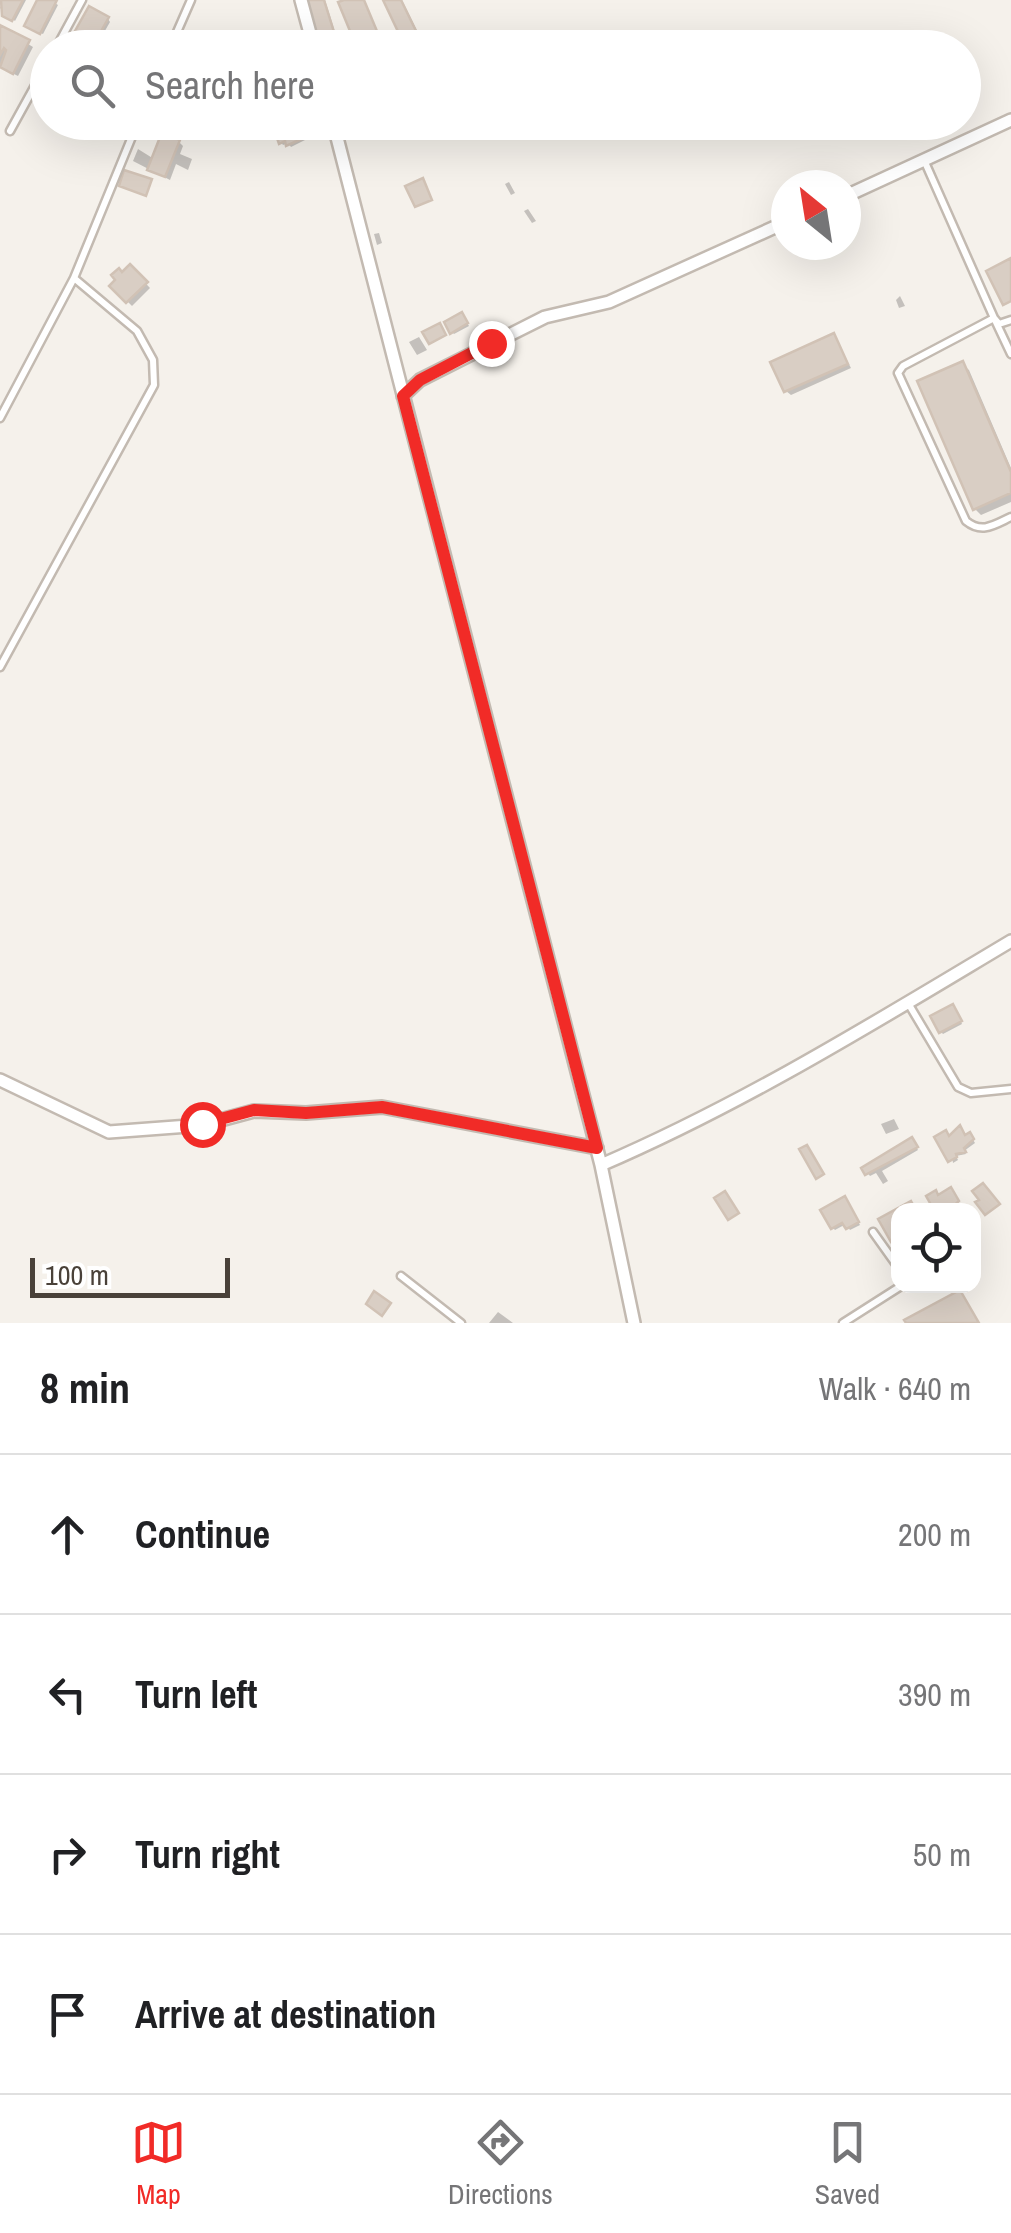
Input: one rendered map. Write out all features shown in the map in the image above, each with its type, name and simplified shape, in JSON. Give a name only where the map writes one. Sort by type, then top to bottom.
[{"type":"street","points":[[302,0],[310,30]]},
{"type":"street","points":[[981,133],[1011,120]]},
{"type":"street","points":[[338,140],[597,1148],[634,1323]]},
{"type":"street","points":[[861,189],[966,140]]},
{"type":"street","points":[[403,396],[420,380],[545,317],[609,302],[771,229]]},
{"type":"street","points":[[601,1164],[657,1141],[784,1076],[1011,942]]},
{"type":"street","points":[[0,1080],[109,1132],[202,1124],[254,1110],[306,1113],[382,1107],[597,1148]]},
{"type":"lane","points":[[66,30],[82,0]]},
{"type":"lane","points":[[178,30],[190,0]]},
{"type":"lane","points":[[10,131],[30,95]]},
{"type":"lane","points":[[0,418],[74,278],[131,140]]},
{"type":"lane","points":[[924,159],[1011,354]]},
{"type":"lane","points":[[0,666],[154,385],[153,360],[137,331],[74,278]]},
{"type":"lane","points":[[994,318],[999,324],[1011,320]]},
{"type":"lane","points":[[994,318],[903,366],[898,373],[966,521],[974,528],[985,529],[1011,518]]},
{"type":"lane","points":[[908,1003],[958,1088],[971,1094],[1011,1089]]},
{"type":"lane","points":[[874,1232],[891,1257]]},
{"type":"lane","points":[[401,1276],[462,1323]]},
{"type":"lane","points":[[842,1323],[891,1292]]},
{"type":"building","points":[[1,0],[23,0],[12,21],[2,16]]},
{"type":"building","points":[[37,0],[57,0],[42,30],[24,26]]},
{"type":"building","points":[[306,0],[324,0],[333,30],[315,30]]},
{"type":"building","points":[[364,0],[376,30],[350,30],[338,2]]},
{"type":"building","points":[[383,0],[401,0],[416,30],[397,30]]},
{"type":"building","points":[[89,6],[109,17],[102,30],[76,30]]},
{"type":"building","points":[[0,25],[30,40],[13,74],[0,67],[6,50],[0,55]]},
{"type":"building","points":[[159,140],[180,140],[165,177],[147,170]]},
{"type":"building","points":[[124,170],[152,179],[146,196],[119,186]]},
{"type":"building","points":[[423,178],[432,200],[415,207],[405,186]]},
{"type":"building","points":[[1011,258],[1011,301],[1003,305],[986,271]]},
{"type":"building","points":[[130,264],[148,282],[126,303],[109,286],[115,280],[111,275]]},
{"type":"building","points":[[462,312],[468,323],[450,334],[444,322]]},
{"type":"building","points":[[440,323],[446,335],[429,344],[422,332]]},
{"type":"building","points":[[834,333],[848,364],[784,392],[770,362]]},
{"type":"building","points":[[963,361],[1011,472],[1011,493],[973,510],[917,381]]},
{"type":"building","points":[[953,1004],[962,1021],[939,1033],[930,1016]]},
{"type":"building","points":[[960,1125],[965,1135],[970,1132],[974,1139],[964,1148],[966,1152],[956,1154],[948,1162],[934,1137],[946,1130],[949,1136]]},
{"type":"building","points":[[912,1137],[918,1147],[865,1175],[861,1168]]},
{"type":"building","points":[[807,1145],[824,1174],[816,1179],[799,1149]]},
{"type":"building","points":[[983,1183],[1000,1204],[985,1215],[972,1191]]},
{"type":"building","points":[[951,1187],[959,1201],[930,1203],[926,1196],[936,1190],[938,1195]]},
{"type":"building","points":[[725,1191],[739,1213],[728,1220],[714,1198]]},
{"type":"building","points":[[845,1196],[859,1222],[846,1229],[842,1223],[831,1229],[820,1210]]},
{"type":"building","points":[[891,1212],[891,1242],[878,1219]]},
{"type":"building","points":[[374,1291],[391,1303],[382,1316],[366,1304]]},
{"type":"building","points":[[954,1293],[962,1293],[979,1323],[906,1323],[904,1320]]},
{"type":"route","points":[[202,1124],[254,1110],[306,1113],[382,1107],[597,1148],[403,396],[420,380],[491,343]]}]
